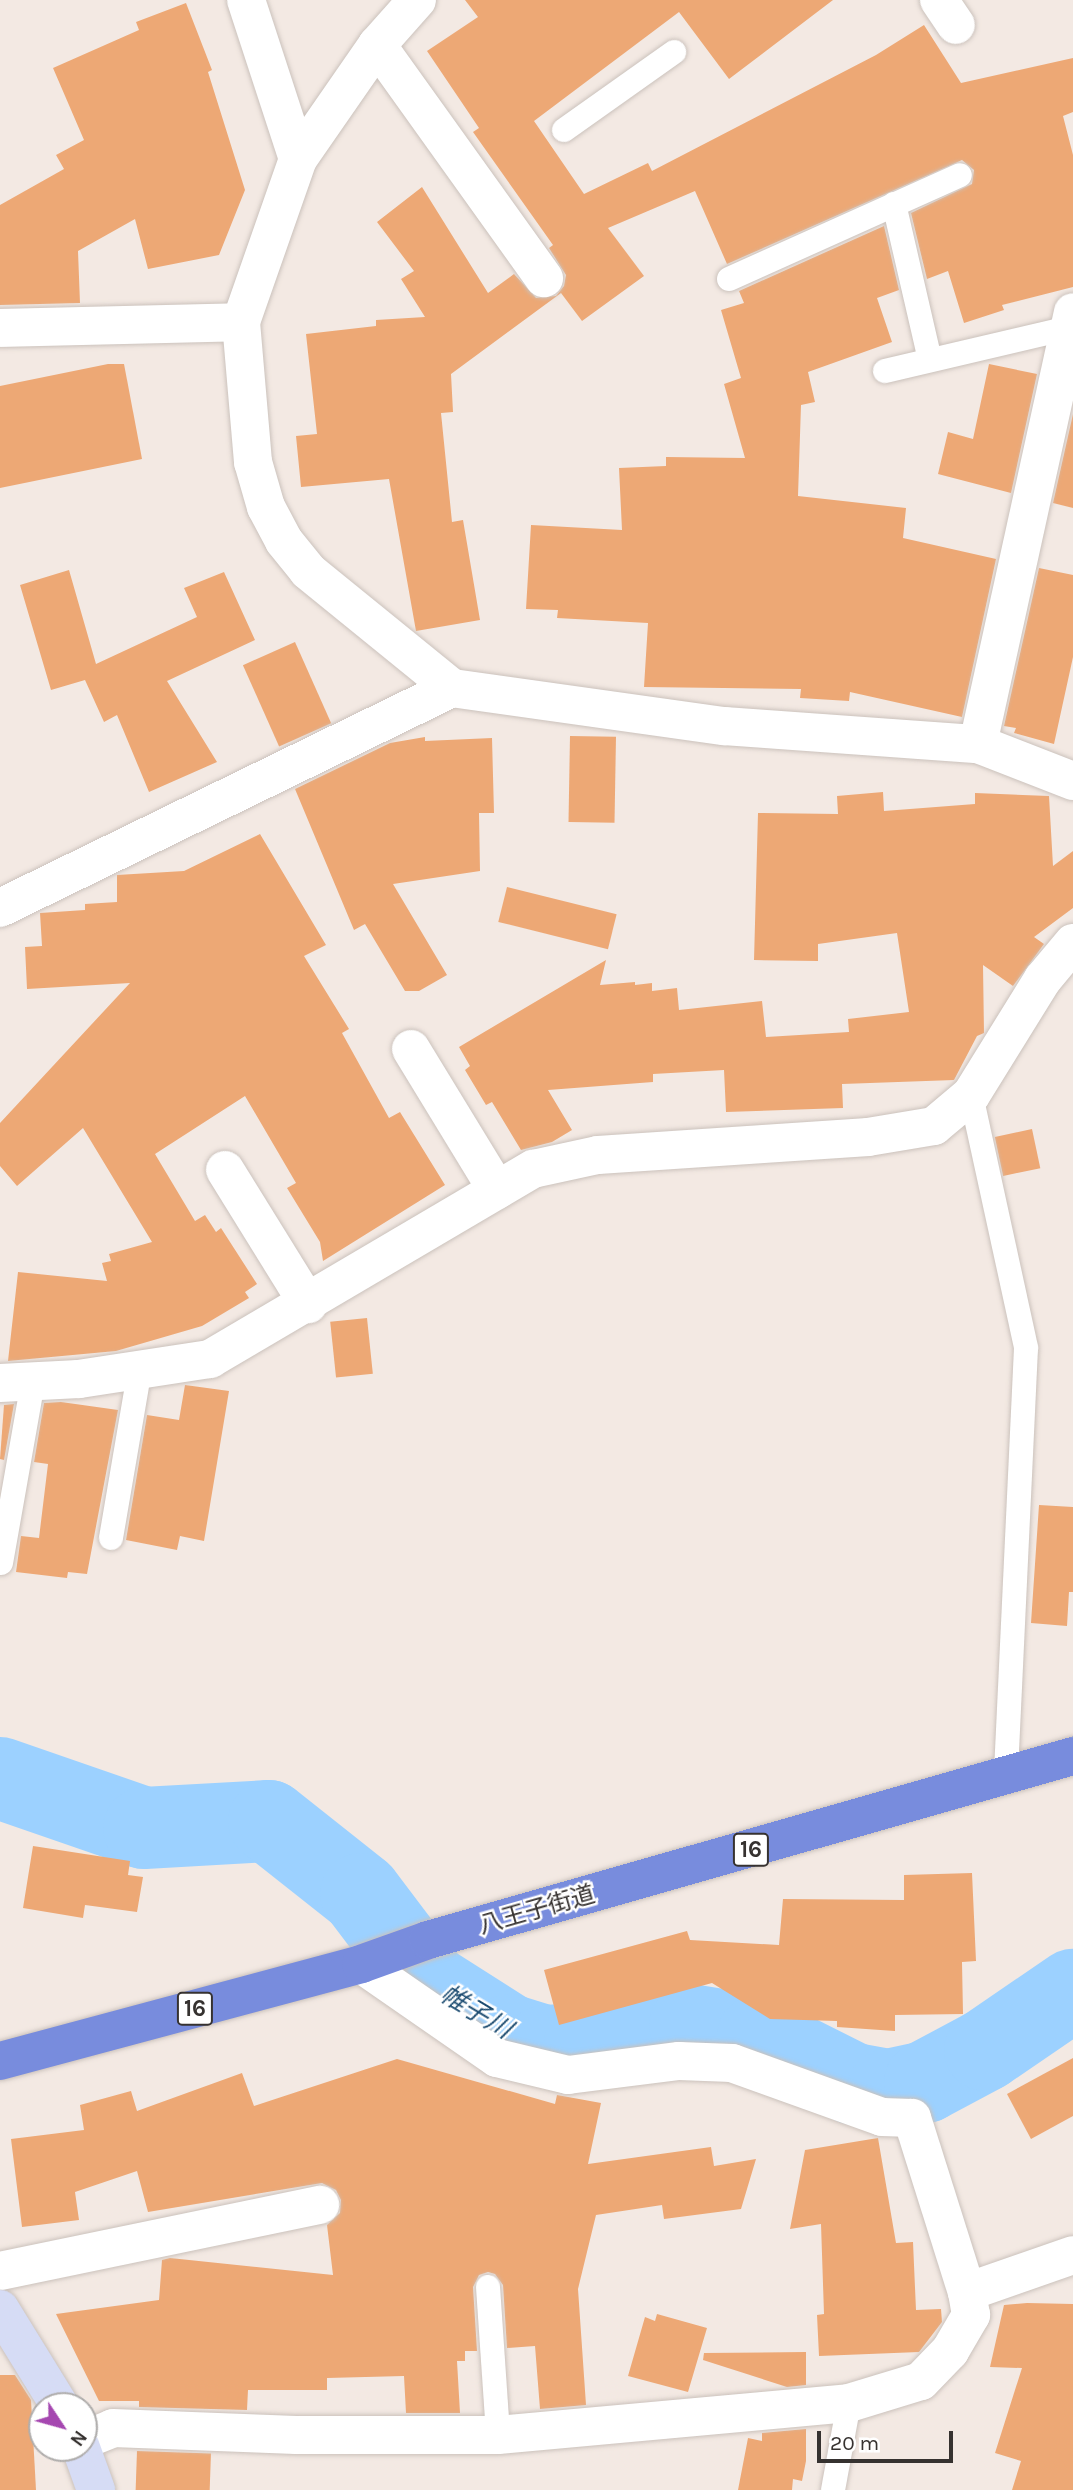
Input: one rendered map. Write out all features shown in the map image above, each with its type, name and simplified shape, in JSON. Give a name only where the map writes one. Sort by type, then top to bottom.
[{"type":"highway","name":"八王子街道","points":[[0,2062],[375,1959],[428,1940],[1006,1778],[1073,1756]]},
{"type":"street","points":[[246,0],[298,159]]},
{"type":"street","points":[[417,0],[377,46],[298,159],[241,322],[253,462],[267,506],[284,541],[308,571],[346,606],[452,688],[724,726],[978,744],[1073,781]]},
{"type":"street","points":[[377,46],[544,278]]},
{"type":"street","points":[[978,744],[1072,317]]},
{"type":"street","points":[[0,328],[241,322]]},
{"type":"street","points":[[0,908],[452,688]]},
{"type":"street","points":[[16,1382],[140,1370],[209,1359],[308,1304],[533,1169],[598,1155],[868,1138],[934,1126],[971,1095],[1043,979],[1073,943]]},
{"type":"street","points":[[411,1049],[497,1190]]},
{"type":"street","points":[[225,1170],[308,1304]]},
{"type":"street","points":[[98,2434],[113,2428],[296,2435],[498,2435],[849,2403],[921,2381],[950,2351],[971,2315],[967,2292],[912,2118],[882,2117],[733,2063],[679,2061],[568,2075],[497,2058],[375,1959]]},
{"type":"street","points":[[0,2272],[320,2205]]},
{"type":"street","points":[[967,2292],[1073,2255]]},
{"type":"street","points":[[0,2309],[51,2392]]},
{"type":"street","points":[[86,2462],[96,2490]]},
{"type":"lane","points":[[564,130],[674,52]]},
{"type":"lane","points":[[729,279],[960,174]]},
{"type":"lane","points":[[894,204],[930,360]]},
{"type":"lane","points":[[885,371],[1072,317]]},
{"type":"lane","points":[[971,1095],[1026,1348],[1006,1778]]},
{"type":"lane","points":[[111,1538],[140,1370]]},
{"type":"lane","points":[[1,1563],[16,1382]]},
{"type":"lane","points":[[488,2287],[498,2435]]},
{"type":"lane","points":[[833,2490],[849,2403]]},
{"type":"building","points":[[465,0],[833,0],[729,79],[679,12],[534,121],[584,194],[648,163],[652,171],[876,55],[924,25],[961,83],[1073,58],[1073,112],[1063,116],[1073,155],[1073,287],[1002,305],[1004,310],[964,323],[948,271],[927,279],[911,213],[972,184],[974,170],[962,160],[727,264],[695,191],[608,228],[644,276],[582,321],[561,293],[451,374],[453,412],[441,413],[452,522],[463,520],[480,620],[416,631],[389,479],[301,487],[296,436],[317,434],[306,334],[376,326],[376,320],[425,317],[401,279],[414,271],[377,222],[422,187],[488,293],[514,274],[536,298],[556,296],[564,286],[566,275],[549,248],[553,245],[473,132],[479,128],[427,51],[478,17]]},
{"type":"building","points":[[186,3],[212,70],[208,72],[245,190],[219,255],[148,269],[135,219],[78,251],[80,303],[0,305],[0,205],[64,169],[56,155],[84,140],[53,68],[139,30],[136,22]]},
{"type":"building","points":[[884,226],[899,290],[877,298],[892,342],[808,372],[815,402],[801,405],[798,496],[906,508],[903,538],[996,559],[962,717],[850,692],[849,701],[800,698],[801,689],[644,687],[648,623],[557,618],[558,610],[526,609],[531,525],[622,530],[619,468],[666,466],[666,457],[745,458],[724,384],[741,378],[721,310],[744,303],[739,291]]},
{"type":"building","points":[[108,364],[124,364],[142,459],[0,488],[0,386]]},
{"type":"building","points":[[989,364],[1037,374],[1011,493],[938,474],[948,432],[973,439]]},
{"type":"building","points":[[1073,414],[1073,508],[1053,503]]},
{"type":"building","points":[[1039,568],[1073,575],[1073,657],[1054,744],[1014,733],[1016,728],[1004,726]]},
{"type":"building","points":[[69,570],[96,664],[197,617],[184,588],[224,572],[255,640],[167,681],[217,762],[149,792],[117,715],[104,722],[85,680],[51,690],[20,585]]},
{"type":"building","points":[[295,642],[331,723],[279,746],[243,665]]},
{"type":"building","points":[[570,736],[616,737],[614,823],[568,822]]},
{"type":"building","points":[[425,737],[425,741],[492,738],[494,813],[479,813],[480,871],[393,884],[447,975],[419,991],[405,991],[365,924],[354,930],[295,789],[390,743]]},
{"type":"building","points":[[883,792],[884,811],[975,804],[975,793],[1049,796],[1053,866],[1073,851],[1073,908],[1034,937],[1044,944],[1013,986],[983,965],[984,1033],[977,1036],[954,1080],[842,1084],[843,1108],[726,1112],[724,1070],[653,1074],[653,1082],[548,1090],[572,1130],[552,1142],[521,1150],[492,1102],[486,1105],[465,1070],[470,1066],[459,1047],[606,960],[600,985],[635,982],[635,985],[652,983],[652,991],[677,988],[679,1010],[762,1001],[766,1037],[849,1032],[848,1019],[909,1012],[897,933],[818,944],[818,961],[754,960],[758,813],[838,814],[837,796]]},
{"type":"building","points":[[260,834],[326,945],[304,956],[349,1029],[342,1033],[389,1118],[400,1112],[445,1185],[323,1261],[320,1242],[287,1188],[296,1183],[245,1096],[155,1154],[195,1221],[205,1215],[216,1232],[221,1228],[257,1284],[245,1292],[249,1298],[202,1326],[116,1351],[8,1361],[18,1272],[107,1281],[102,1263],[111,1261],[109,1254],[152,1242],[83,1128],[17,1186],[0,1166],[0,1123],[130,983],[27,989],[25,947],[42,946],[40,913],[85,910],[85,904],[117,902],[117,875],[184,871]]},
{"type":"building","points":[[507,887],[617,914],[608,949],[498,922]]},
{"type":"building","points":[[1032,1129],[1040,1168],[1003,1176],[995,1137]]},
{"type":"building","points":[[367,1318],[373,1374],[336,1378],[330,1322]]},
{"type":"building","points":[[185,1385],[229,1391],[204,1541],[180,1536],[177,1550],[126,1540],[147,1415],[179,1420]]},
{"type":"building","points":[[61,1402],[118,1410],[87,1574],[68,1572],[67,1578],[16,1572],[21,1536],[39,1538],[48,1464],[34,1462],[44,1403]]},
{"type":"building","points":[[14,1404],[4,1460],[0,1459],[4,1405]]},
{"type":"building","points":[[1039,1505],[1073,1507],[1073,1592],[1069,1592],[1067,1626],[1031,1623]]},
{"type":"building","points":[[33,1846],[130,1861],[128,1875],[143,1877],[137,1912],[85,1905],[83,1918],[23,1908]]},
{"type":"building","points":[[972,1873],[976,1961],[962,1962],[963,2014],[895,2015],[895,2031],[837,2027],[837,2021],[770,2019],[712,1983],[559,2025],[544,1970],[687,1931],[690,1940],[779,1945],[783,1899],[904,1900],[904,1875]]},
{"type":"building","points":[[1073,2058],[1073,2116],[1031,2139],[1007,2094]]},
{"type":"building","points":[[397,2059],[555,2104],[557,2095],[601,2103],[588,2164],[711,2147],[714,2166],[756,2159],[741,2209],[664,2219],[662,2205],[596,2215],[578,2289],[586,2405],[540,2409],[535,2346],[507,2348],[503,2285],[495,2274],[488,2272],[479,2275],[473,2287],[477,2351],[465,2351],[465,2361],[457,2361],[460,2413],[406,2413],[404,2376],[327,2378],[327,2390],[248,2390],[247,2410],[139,2407],[139,2401],[99,2401],[98,2392],[95,2392],[56,2314],[159,2300],[162,2260],[170,2258],[333,2275],[327,2225],[340,2213],[341,2200],[336,2190],[322,2183],[148,2212],[137,2171],[75,2192],[79,2220],[22,2227],[11,2139],[84,2130],[80,2105],[131,2091],[137,2111],[242,2073],[254,2106]]},
{"type":"building","points":[[878,2138],[896,2243],[913,2242],[916,2310],[941,2309],[942,2322],[919,2352],[819,2356],[817,2315],[824,2314],[821,2224],[790,2229],[805,2150]]},
{"type":"building","points":[[1073,2304],[1073,2490],[1012,2490],[1021,2461],[995,2453],[1022,2368],[990,2367],[1004,2305]]},
{"type":"building","points":[[657,2314],[707,2328],[688,2392],[628,2376],[645,2317],[655,2321]]},
{"type":"building","points":[[806,2352],[806,2385],[787,2387],[703,2360],[704,2353]]},
{"type":"building","points":[[0,2375],[15,2375],[28,2395],[28,2462],[34,2462],[36,2490],[0,2490]]},
{"type":"building","points":[[806,2429],[806,2461],[802,2481],[793,2479],[792,2490],[738,2490],[748,2438],[762,2441],[762,2433]]},
{"type":"building","points":[[137,2451],[211,2454],[210,2490],[136,2490]]},
{"type":"waterway","name":"帷子川","points":[[0,1778],[144,1828],[269,1821],[361,1894],[429,1984],[509,2035],[545,2046],[585,2044],[690,2025],[758,2036],[854,2084],[888,2090],[925,2082],[985,2050],[1073,1990]]}]
